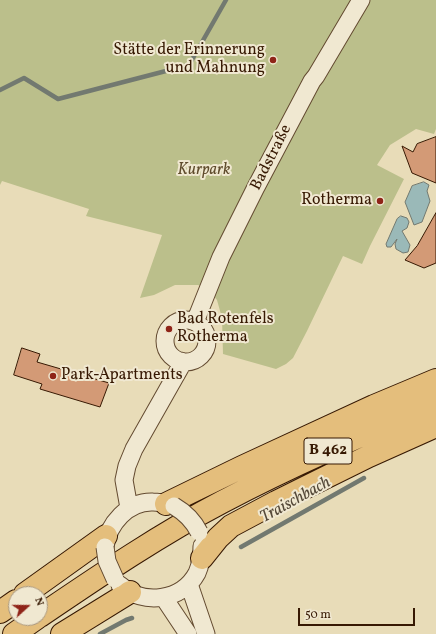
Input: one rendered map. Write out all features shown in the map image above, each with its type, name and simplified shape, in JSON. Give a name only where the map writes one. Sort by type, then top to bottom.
[{"type":"main road","points":[[170,505],[249,463],[374,406],[436,380]]},
{"type":"main road","name":"B 462","points":[[48,611],[152,543],[221,502],[289,469],[436,403]]},
{"type":"main road","points":[[202,558],[218,538],[231,526],[347,467],[436,426]]},
{"type":"main road","points":[[37,586],[106,541]]},
{"type":"main road","points":[[62,634],[122,585]]},
{"type":"main road","points":[[14,634],[26,626]]},
{"type":"street","name":"Badstraße","points":[[195,322],[221,257],[256,187],[312,81],[361,0]]},
{"type":"street","points":[[188,320],[195,322],[200,326],[206,337],[205,349],[197,359],[187,362],[175,359],[170,355],[165,342],[169,329],[174,324],[181,321],[188,320]]},
{"type":"street","points":[[130,508],[124,480],[127,466],[134,449],[182,361]]},
{"type":"street","points":[[146,502],[170,505],[189,517],[193,522],[199,532],[202,545],[202,558],[197,572],[189,584],[181,591],[164,598],[140,596],[122,585],[107,561],[106,541],[115,522],[130,508],[146,502]]},
{"type":"street","points":[[189,584],[206,634]]},
{"type":"street","points":[[164,598],[188,634]]},
{"type":"green space","name":"Kurpark","points":[[0,0],[436,0],[436,129],[434,134],[416,129],[390,145],[377,165],[404,179],[362,264],[343,256],[293,358],[286,364],[276,369],[223,354],[222,318],[217,300],[208,289],[198,285],[175,285],[154,295],[140,298],[162,235],[86,216],[89,209],[2,181],[0,185]]},
{"type":"water","points":[[424,182],[429,185],[427,191],[430,201],[422,222],[414,225],[405,202],[412,186]]},
{"type":"water","points":[[401,216],[407,218],[409,222],[407,228],[402,231],[410,245],[408,252],[403,253],[396,249],[395,244],[397,239],[391,247],[387,247],[386,244],[397,219]]},
{"type":"building","points":[[436,137],[436,183],[412,173],[402,146],[413,152],[417,144]]},
{"type":"building","points":[[436,213],[436,263],[424,268],[405,260],[417,246]]},
{"type":"building","points":[[22,348],[40,354],[37,362],[109,383],[100,407],[40,389],[42,384],[14,375]]},
{"type":"waterway","points":[[0,90],[24,78],[58,99],[189,65],[226,0]]},
{"type":"waterway","name":"Traischbach","points":[[241,547],[364,478]]},
{"type":"waterway","name":"Traischbach","points":[[100,634],[132,618]]},
{"type":"place","name":"Stätte der Erinnerung und Mahnung","points":[[273,60]]},
{"type":"place","name":"Rotherma","points":[[380,201]]},
{"type":"place","name":"Bad Rotenfels Rotherma","points":[[169,329]]},
{"type":"place","name":"Park-Apartments","points":[[53,376]]}]
